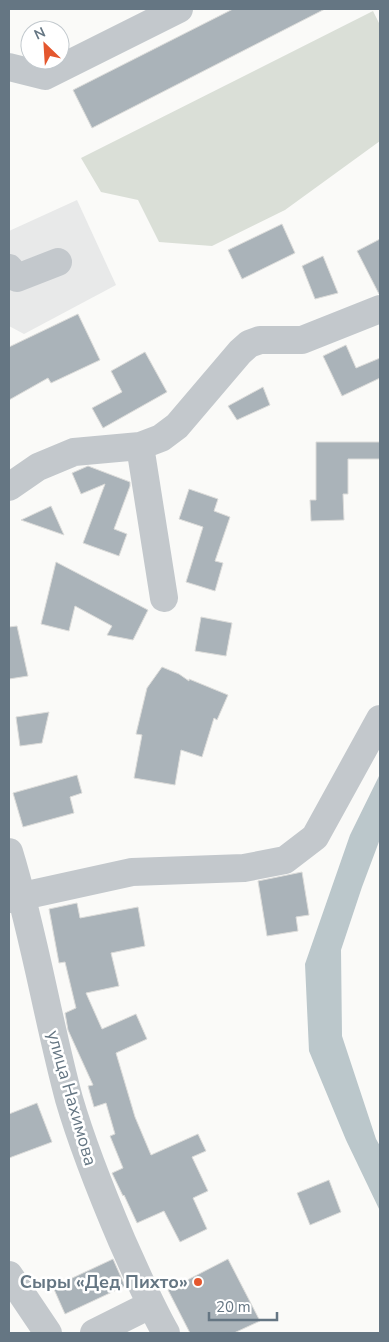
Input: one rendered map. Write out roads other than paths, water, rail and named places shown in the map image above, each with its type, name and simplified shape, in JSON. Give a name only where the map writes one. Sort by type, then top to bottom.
[{"type":"street","points":[[9,67],[45,76],[179,9]]},
{"type":"street","points":[[9,268],[17,278],[58,262]]},
{"type":"street","points":[[9,487],[38,467],[74,452],[140,446],[160,438],[177,426],[249,344],[260,340],[302,340],[380,309]]},
{"type":"street","points":[[140,446],[164,598]]},
{"type":"street","points":[[15,897],[132,872],[244,868],[285,860],[315,837],[380,720]]},
{"type":"street","name":"улица Нахимова","points":[[9,852],[15,897],[44,996],[70,1100],[97,1182],[150,1305],[166,1333]]},
{"type":"street","points":[[9,1275],[48,1333]]},
{"type":"street","points":[[94,1333],[150,1305]]},
{"type":"place","name":"Сыры «Дед Пихто»","points":[[198,1282]]}]
